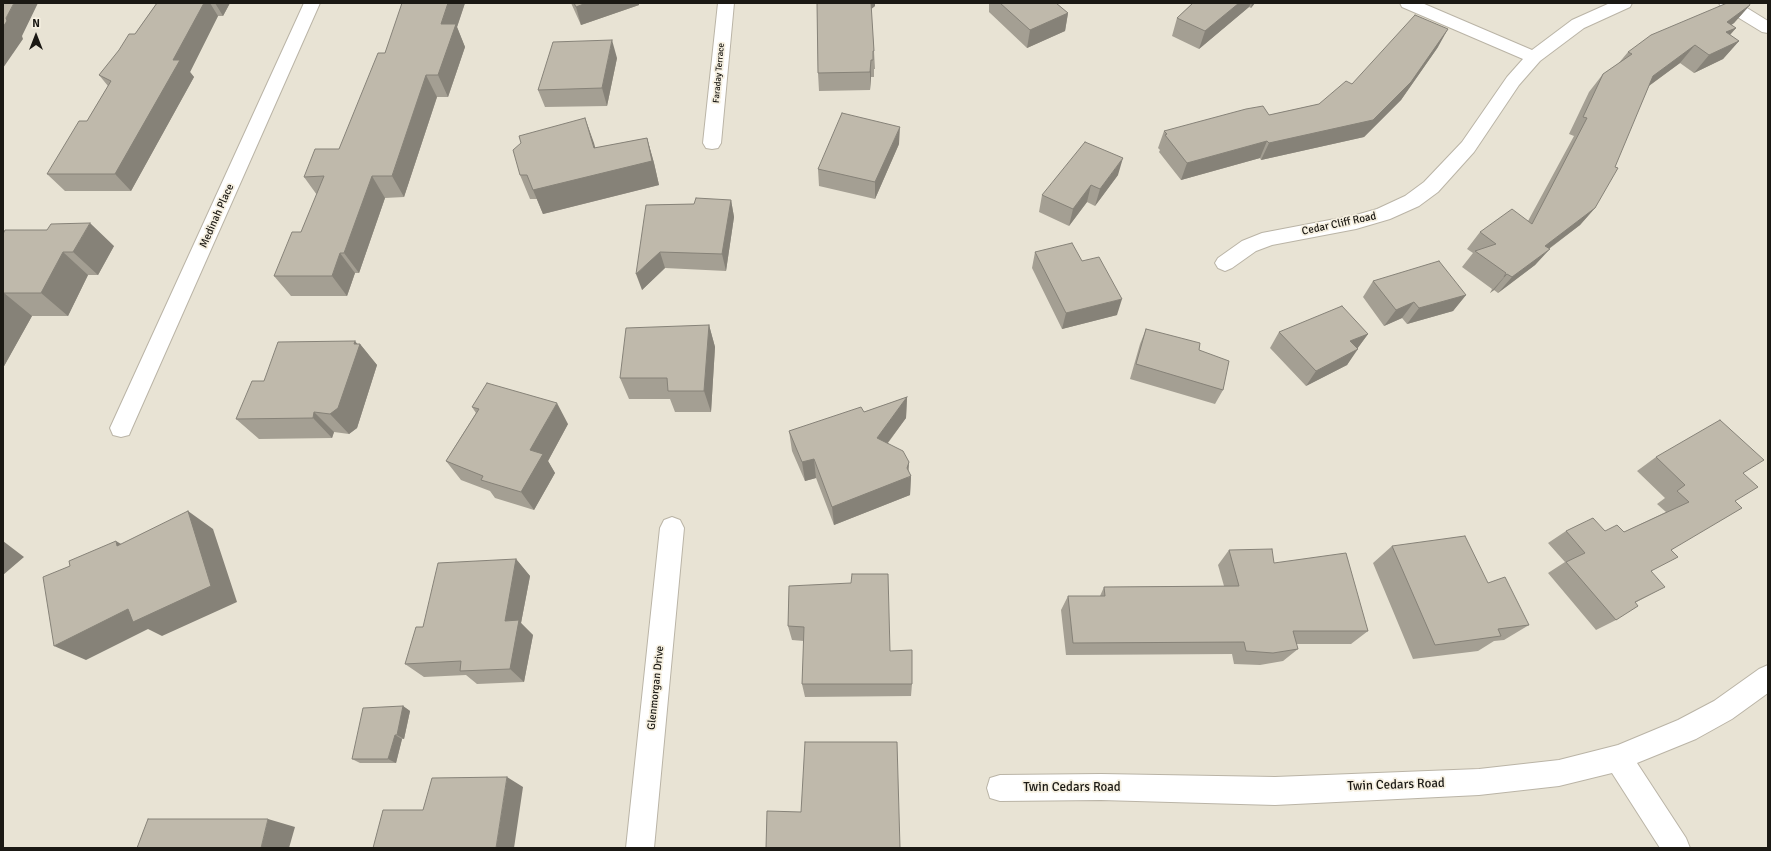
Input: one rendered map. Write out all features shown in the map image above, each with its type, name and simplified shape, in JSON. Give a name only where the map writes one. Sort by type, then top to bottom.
[{"type":"street","name":"Medinah Place","points":[[121,428],[312,3]]},
{"type":"street","name":"Faraday Terrace","points":[[712,143],[726,3]]},
{"type":"street","points":[[1408,3],[1534,58]]},
{"type":"street","name":"Cedar Cliff Road","points":[[1225,264],[1249,246],[1269,238],[1356,222],[1383,214],[1412,201],[1431,187],[1468,147],[1513,81],[1534,58],[1578,24],[1624,3]]},
{"type":"street","points":[[1727,3],[1768,28]]},
{"type":"street","name":"Glenmorgan Drive","points":[[640,848],[672,528]]},
{"type":"street","name":"Twin Cedars Road","points":[[1000,788],[1101,787],[1275,790],[1479,782],[1559,773],[1618,758],[1687,730],[1723,710],[1768,678]]},
{"type":"street","points":[[1618,758],[1676,848]]},
{"type":"building","points":[[3,3],[14,3],[3,27]]},
{"type":"building","points":[[157,3],[204,3],[173,60],[180,60],[115,174],[47,174],[79,121],[87,121],[111,81],[99,75],[119,50],[129,34],[135,34]]},
{"type":"building","points":[[402,3],[448,3],[441,24],[456,24],[438,75],[426,75],[392,176],[372,176],[344,253],[340,253],[332,276],[274,276],[292,232],[301,232],[324,176],[304,177],[315,149],[339,149],[378,53],[385,53]]},
{"type":"building","points":[[574,3],[586,3],[576,7]]},
{"type":"building","points":[[817,3],[871,3],[874,51],[873,60],[871,60],[870,72],[818,73]]},
{"type":"building","points":[[1000,3],[1056,3],[1068,13],[1030,30]]},
{"type":"building","points":[[1193,3],[1239,3],[1205,31],[1177,18]]},
{"type":"building","points":[[1727,3],[1749,3],[1750,5],[1727,22],[1736,28],[1726,32],[1739,41],[1709,55],[1695,45],[1653,76],[1615,167],[1618,168],[1595,208],[1545,246],[1550,249],[1512,277],[1507,274],[1504,277],[1506,273],[1475,251],[1496,244],[1480,232],[1512,209],[1532,224],[1587,118],[1583,117],[1603,74],[1632,54],[1628,52],[1651,35]]},
{"type":"building","points":[[1415,15],[1448,29],[1411,82],[1373,120],[1269,143],[1267,141],[1187,163],[1165,135],[1167,134],[1164,131],[1246,109],[1263,106],[1269,115],[1319,104],[1346,81],[1352,84]]},
{"type":"building","points":[[612,40],[602,88],[538,90],[553,42]]},
{"type":"building","points":[[842,113],[900,127],[875,182],[818,169]]},
{"type":"building","points":[[585,118],[594,148],[647,138],[652,161],[533,190],[527,175],[520,175],[513,150],[521,143],[519,136]]},
{"type":"building","points":[[1085,142],[1123,158],[1100,189],[1091,185],[1073,209],[1042,195]]},
{"type":"building","points":[[696,198],[731,200],[722,254],[660,252],[636,274],[646,205],[694,204]]},
{"type":"building","points":[[90,223],[73,252],[63,252],[41,293],[4,293],[3,296],[3,234],[5,230],[47,230],[51,224]]},
{"type":"building","points":[[1072,243],[1082,261],[1099,257],[1122,299],[1066,313],[1035,252]]},
{"type":"building","points":[[1439,261],[1466,295],[1419,308],[1414,302],[1396,310],[1373,281]]},
{"type":"building","points":[[1342,306],[1368,334],[1350,341],[1358,349],[1316,371],[1279,332]]},
{"type":"building","points":[[709,325],[704,391],[668,391],[667,378],[620,378],[626,328]]},
{"type":"building","points":[[1146,329],[1200,343],[1199,350],[1229,361],[1223,390],[1136,364]]},
{"type":"building","points":[[355,341],[354,344],[360,344],[338,408],[330,414],[314,412],[313,418],[236,419],[252,381],[264,381],[278,342]]},
{"type":"building","points":[[487,383],[557,403],[530,450],[543,454],[521,492],[481,480],[483,476],[446,461],[479,409],[472,407]]},
{"type":"building","points":[[907,397],[877,438],[903,451],[909,462],[907,468],[911,476],[832,507],[814,459],[802,462],[789,431],[861,407],[864,412]]},
{"type":"building","points":[[1720,420],[1764,460],[1743,473],[1758,487],[1735,501],[1742,508],[1671,550],[1678,557],[1651,571],[1665,587],[1635,602],[1638,606],[1616,620],[1566,562],[1585,553],[1566,531],[1593,518],[1605,531],[1617,525],[1624,532],[1689,502],[1677,491],[1685,485],[1656,457]]},
{"type":"building","points":[[188,511],[211,586],[133,622],[128,609],[54,646],[43,577],[70,566],[69,561],[116,541],[117,546]]},
{"type":"building","points":[[1465,536],[1488,583],[1505,577],[1529,625],[1498,629],[1501,636],[1435,645],[1392,546]]},
{"type":"building","points":[[1272,549],[1274,563],[1346,553],[1368,631],[1293,631],[1298,649],[1273,653],[1246,651],[1244,642],[1073,643],[1068,596],[1105,596],[1104,587],[1239,586],[1229,550]]},
{"type":"building","points":[[516,559],[505,621],[519,620],[510,669],[460,671],[461,661],[405,664],[416,627],[423,627],[438,563]]},
{"type":"building","points":[[852,574],[888,574],[890,651],[912,650],[912,684],[802,684],[804,627],[788,626],[789,586],[851,583]]},
{"type":"building","points":[[403,706],[397,735],[395,735],[388,759],[352,759],[363,708]]},
{"type":"building","points":[[805,742],[897,742],[900,848],[766,848],[767,811],[801,812]]},
{"type":"building","points":[[507,777],[496,848],[373,848],[383,810],[423,810],[432,778]]},
{"type":"building","points":[[148,819],[268,819],[261,848],[137,848]]}]
